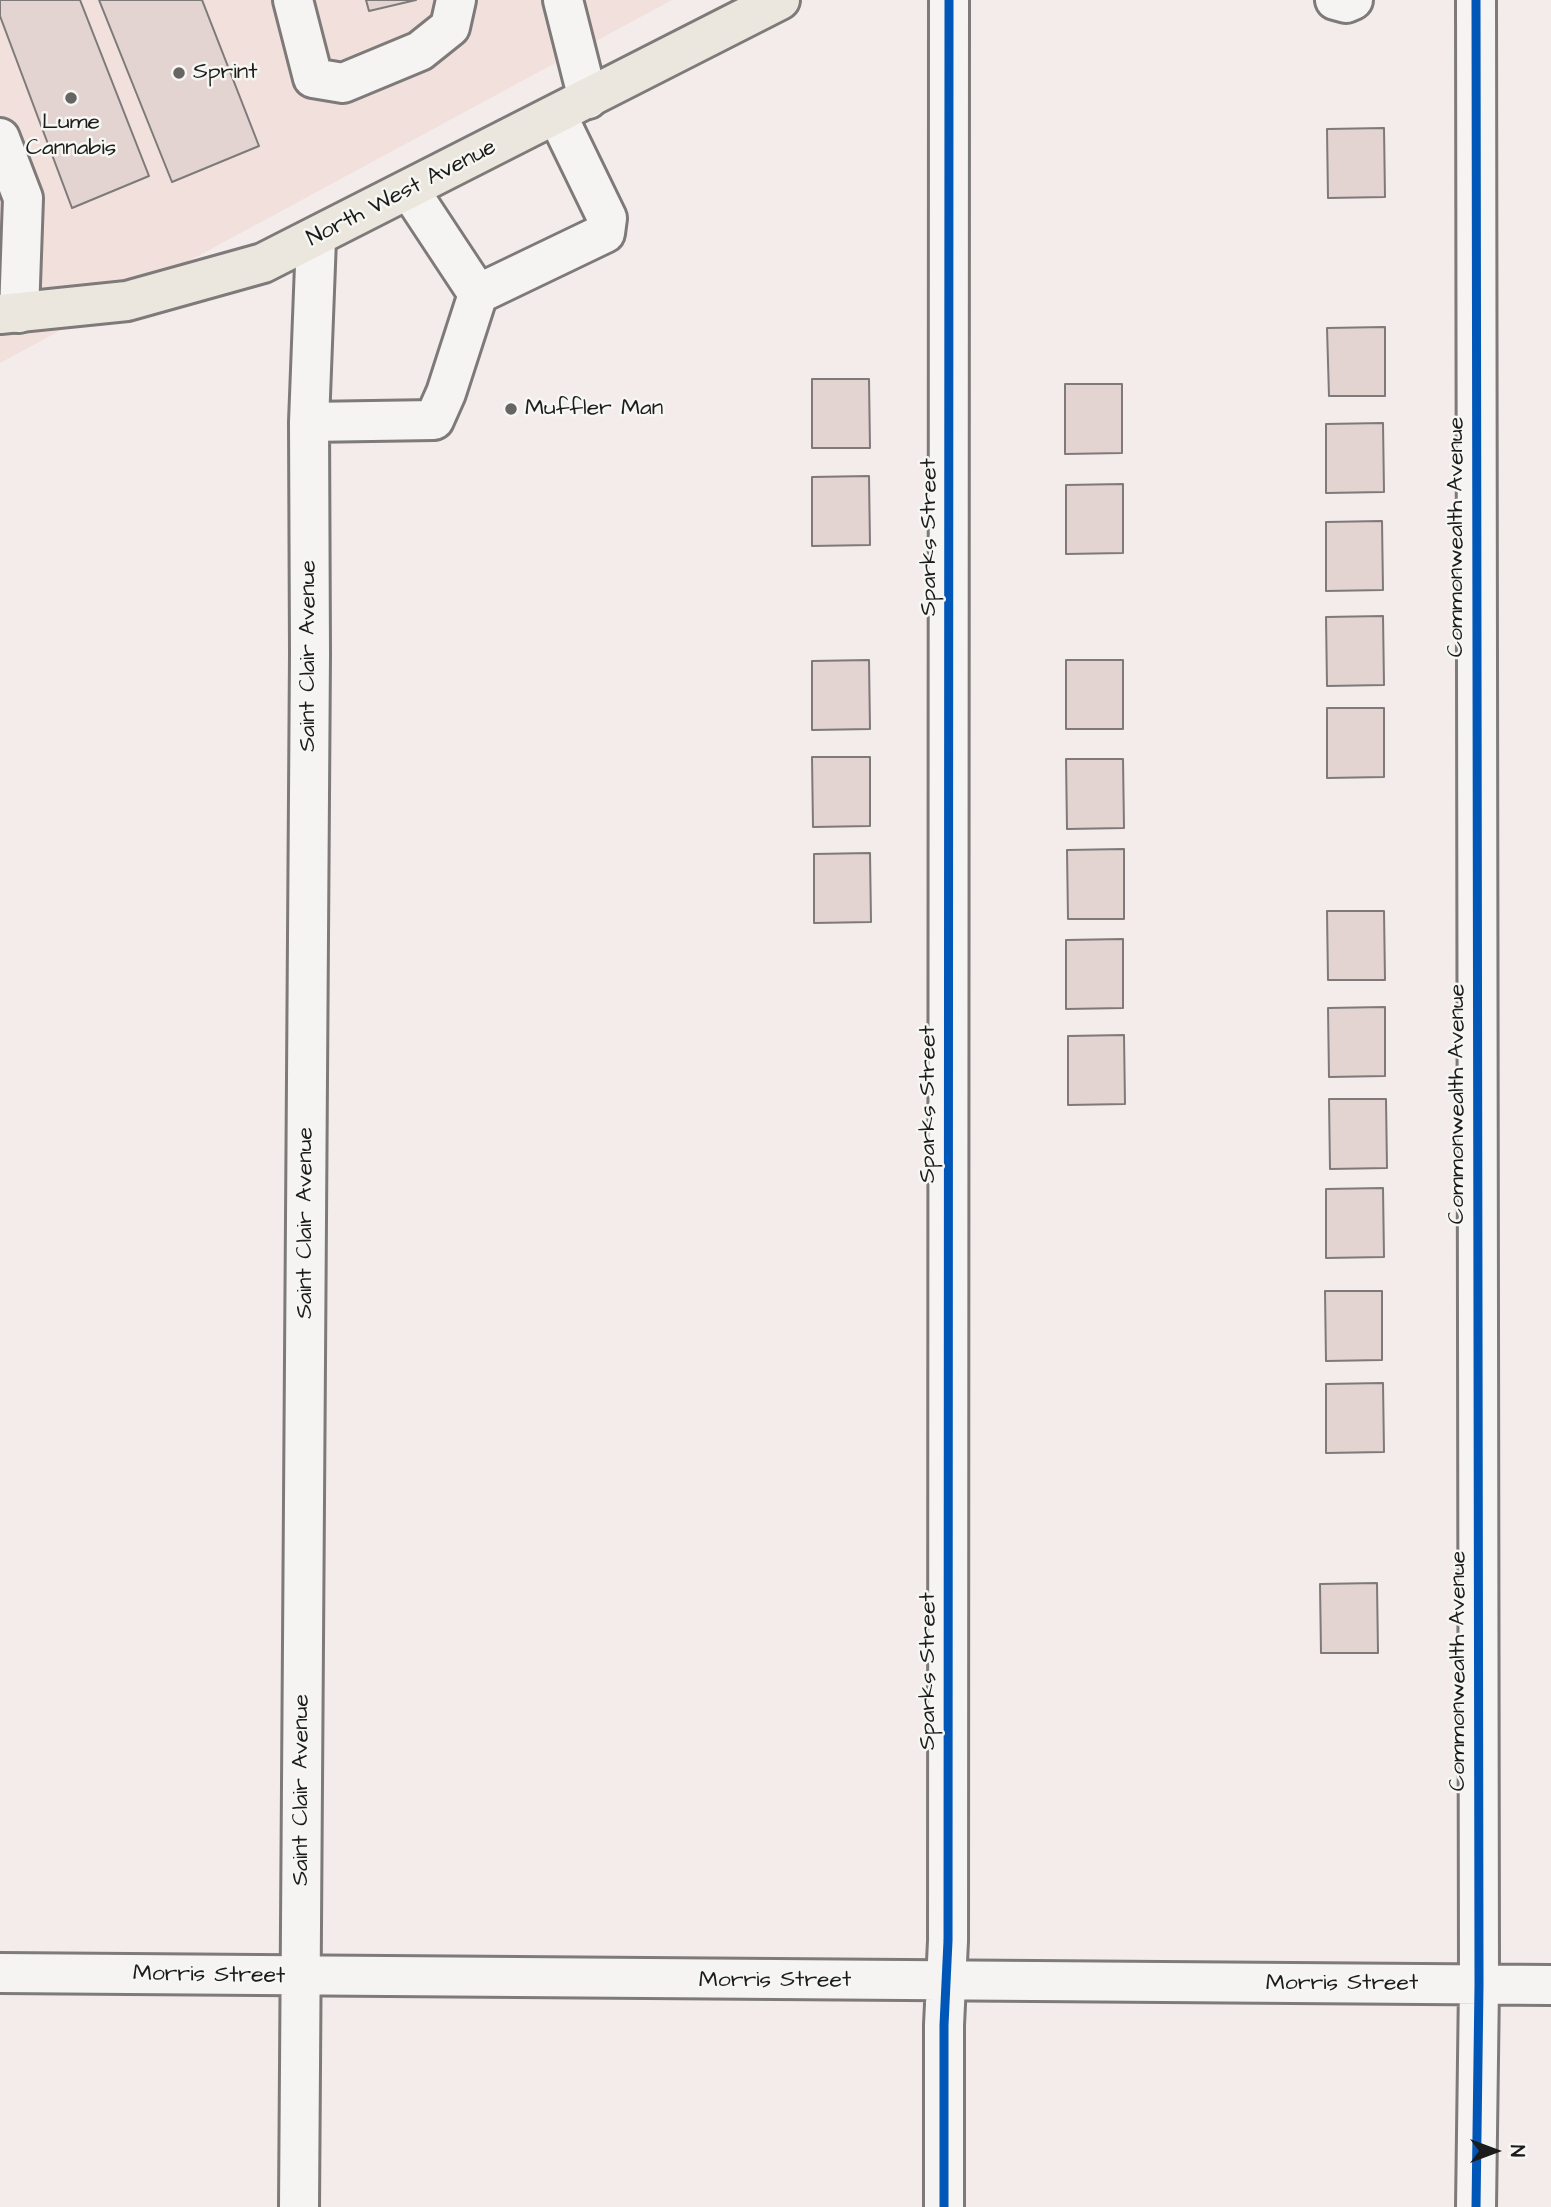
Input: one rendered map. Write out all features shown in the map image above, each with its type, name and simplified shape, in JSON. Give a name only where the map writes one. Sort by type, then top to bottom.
[{"type":"main road","name":"North West Avenue","points":[[9,313],[127,301],[194,285],[263,263],[316,239],[780,0]]},
{"type":"street","points":[[293,0],[313,79],[343,83],[420,51],[450,26],[456,0]]},
{"type":"street","points":[[309,422],[434,420],[446,393],[478,294],[605,233],[607,219],[572,107],[563,0]]},
{"type":"street","name":"Sparks Street","points":[[944,2207],[944,2025],[947,1982],[949,0]]},
{"type":"street","points":[[1335,0],[1346,3],[1353,0]]},
{"type":"street","name":"Commonwealth Avenue","points":[[1476,0],[1479,1985],[1476,2207]]},
{"type":"street","points":[[0,138],[23,198],[9,313]]},
{"type":"street","points":[[410,191],[478,294]]},
{"type":"street","name":"Saint Clair Avenue","points":[[299,2207],[310,654],[309,422],[316,239]]},
{"type":"street","name":"Morris Street","points":[[0,1973],[947,1982],[1551,1984]]},
{"type":"shaded area","points":[[0,0],[672,0],[0,363]]},
{"type":"building","points":[[0,0],[80,0],[149,176],[72,208],[0,16]]},
{"type":"building","name":"Sprint","points":[[99,0],[202,0],[259,146],[172,182]]},
{"type":"building","points":[[366,0],[416,0],[369,11]]},
{"type":"building","points":[[1384,128],[1385,197],[1328,198],[1327,129]]},
{"type":"building","points":[[1385,327],[1385,396],[1329,396],[1327,328]]},
{"type":"building","points":[[812,379],[869,379],[870,448],[812,448]]},
{"type":"building","points":[[1065,384],[1122,384],[1122,453],[1065,454]]},
{"type":"building","points":[[1383,423],[1384,492],[1326,493],[1326,424]]},
{"type":"building","points":[[869,476],[870,545],[812,546],[812,477]]},
{"type":"building","points":[[1123,484],[1123,553],[1066,554],[1066,485]]},
{"type":"building","points":[[1382,521],[1383,590],[1326,591],[1326,522]]},
{"type":"building","points":[[1383,616],[1384,685],[1327,686],[1326,617]]},
{"type":"building","points":[[869,660],[870,729],[812,730],[812,661]]},
{"type":"building","points":[[1066,660],[1123,660],[1123,729],[1066,729]]},
{"type":"building","points":[[1327,708],[1384,708],[1384,777],[1327,778]]},
{"type":"building","points":[[812,757],[870,757],[870,826],[813,827]]},
{"type":"building","points":[[1066,759],[1123,759],[1124,828],[1067,829]]},
{"type":"building","points":[[1124,849],[1124,919],[1068,919],[1067,850]]},
{"type":"building","points":[[870,853],[871,922],[814,923],[814,854]]},
{"type":"building","points":[[1327,911],[1384,911],[1385,980],[1328,980]]},
{"type":"building","points":[[1123,939],[1123,1008],[1066,1009],[1066,940]]},
{"type":"building","points":[[1385,1007],[1385,1076],[1329,1077],[1328,1008]]},
{"type":"building","points":[[1124,1035],[1125,1104],[1068,1105],[1068,1036]]},
{"type":"building","points":[[1329,1099],[1386,1099],[1387,1168],[1330,1169]]},
{"type":"building","points":[[1383,1188],[1384,1257],[1326,1258],[1326,1189]]},
{"type":"building","points":[[1325,1291],[1382,1291],[1382,1360],[1326,1361]]},
{"type":"building","points":[[1383,1383],[1384,1452],[1326,1453],[1326,1384]]},
{"type":"building","points":[[1377,1583],[1378,1653],[1321,1653],[1320,1584]]},
{"type":"cycle path","points":[[944,2207],[944,2025],[948,1941],[949,0]]},
{"type":"cycle path","points":[[1476,0],[1479,1985],[1476,2207]]},
{"type":"place","name":"Sprint","points":[[179,73]]},
{"type":"place","name":"Lume Cannabis","points":[[71,98]]},
{"type":"place","name":"Muffler Man","points":[[511,409]]}]
